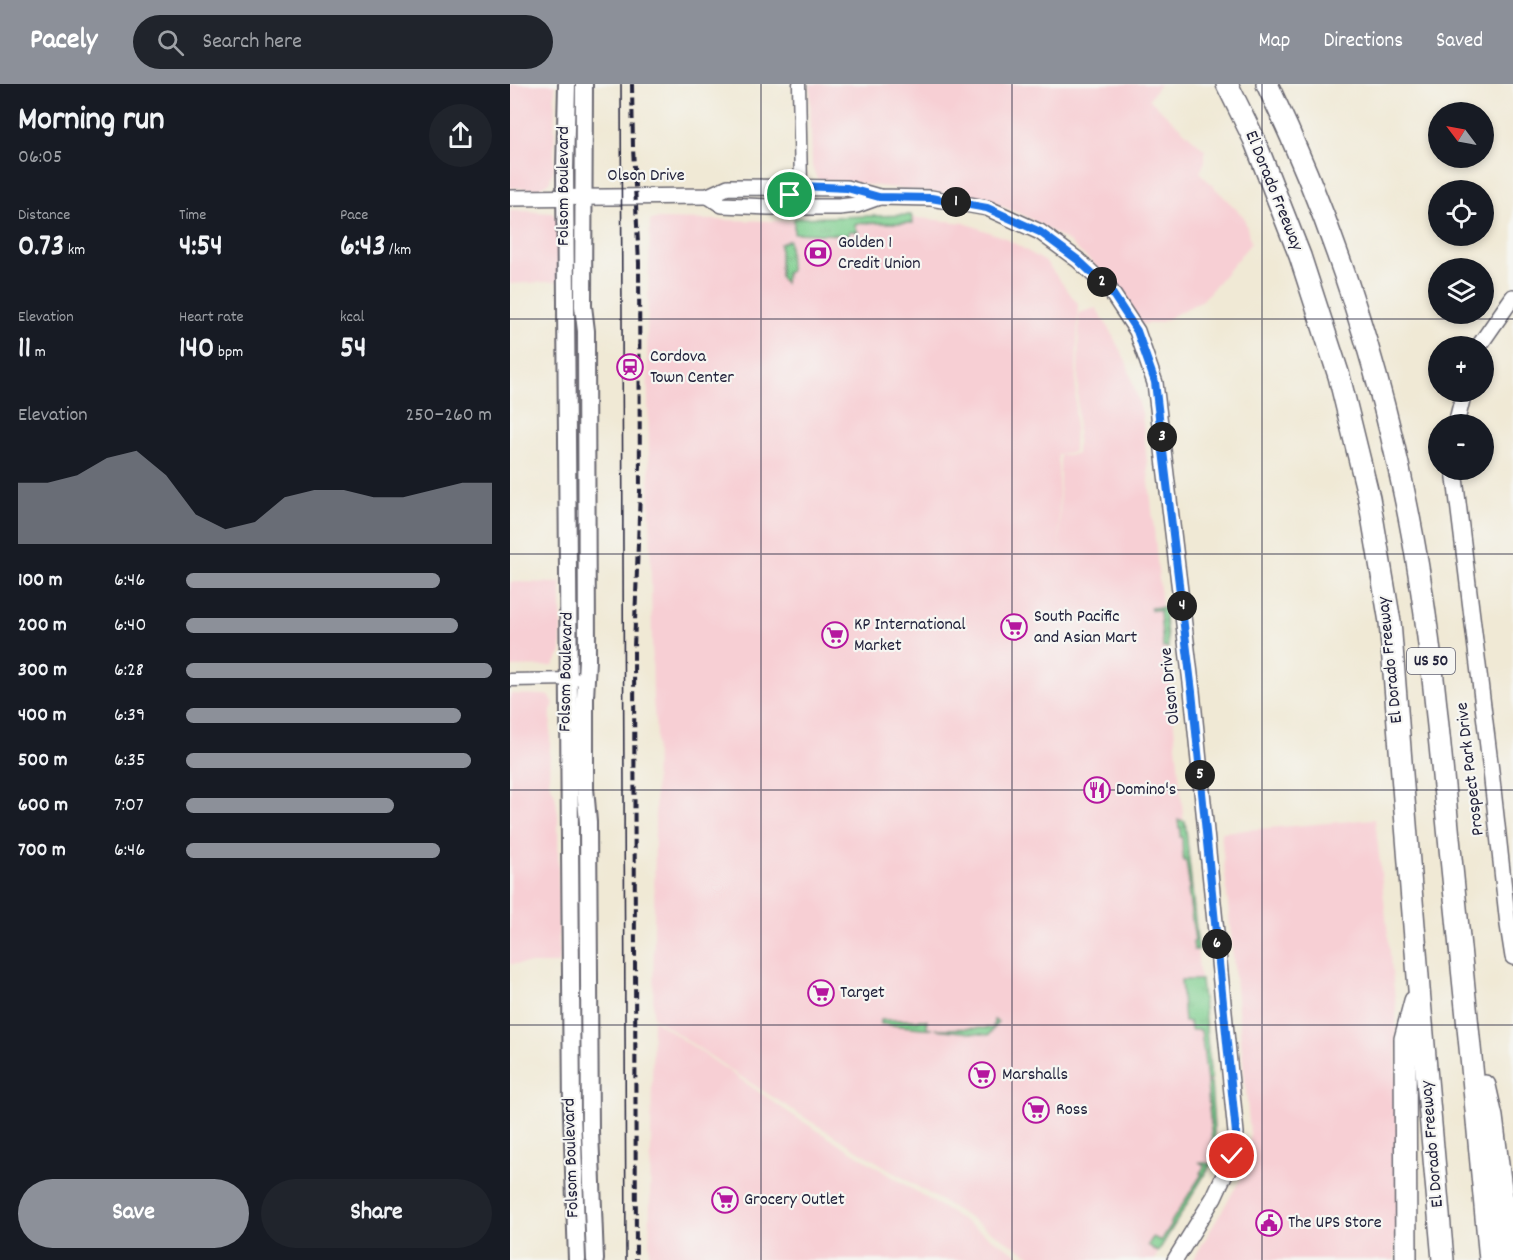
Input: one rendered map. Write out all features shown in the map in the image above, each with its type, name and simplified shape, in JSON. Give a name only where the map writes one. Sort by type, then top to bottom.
[{"type":"highway","name":"El Dorado Freeway","points":[[1227,84],[1254,139],[1300,256],[1339,376],[1369,498],[1390,622],[1443,1260]]},
{"type":"highway","name":"El Dorado Freeway","points":[[1267,84],[1288,129],[1336,251],[1376,375],[1406,502],[1428,631],[1467,1008],[1490,1260]]},
{"type":"highway","points":[[1406,1260],[1405,1039],[1419,988]]},
{"type":"highway","points":[[1467,1008],[1492,1117],[1510,1260]]},
{"type":"main road","name":"Folsom Boulevard","points":[[567,84],[567,426],[577,679],[588,822],[590,1131],[595,1260]]},
{"type":"main road","name":"Folsom Boulevard","points":[[577,1260],[572,1113],[577,679],[587,552],[586,331],[583,306],[584,84]]},
{"type":"main road","points":[[567,426],[578,444],[578,543],[587,552]]},
{"type":"street","points":[[800,84],[801,186],[812,197],[848,199],[857,205]]},
{"type":"street","name":"Olson Drive","points":[[510,198],[708,196],[728,187],[801,186],[847,188],[879,197],[931,198],[987,208],[1040,232],[1078,260],[1110,290],[1137,331],[1155,382],[1192,692],[1236,1133],[1231,1160],[1214,1197],[1175,1260]]},
{"type":"street","points":[[722,205],[734,196],[784,197],[801,186]]},
{"type":"street","name":"Olson Drive","points":[[708,196],[722,205],[839,207],[857,205],[879,197]]},
{"type":"street","points":[[1486,336],[1513,297]]},
{"type":"street","name":"Prospect Park Drive","points":[[1455,480],[1513,957]]},
{"type":"street","points":[[510,680],[577,679]]},
{"type":"shaded area","points":[[510,84],[555,84],[554,168],[549,183],[537,189],[510,188]]},
{"type":"shaded area","points":[[810,84],[1160,84],[1149,99],[1205,150],[1205,161],[1200,173],[1244,217],[1251,243],[1203,300],[1161,322],[1141,325],[1134,311],[1101,271],[1069,242],[1025,216],[982,198],[817,179],[812,166]]},
{"type":"shaded area","points":[[510,210],[552,213],[555,216],[558,222],[562,281],[510,284]]},
{"type":"shaded area","points":[[909,217],[965,223],[1005,238],[1046,262],[1078,304],[1074,452],[1058,454],[1060,561],[1060,455],[1077,454],[1079,313],[1096,308],[1107,325],[1126,361],[1142,413],[1216,1136],[1208,1169],[1154,1260],[1038,1260],[810,1121],[653,1017],[656,729],[653,702],[647,337],[650,221],[655,219],[779,221]]},
{"type":"shaded area","points":[[510,582],[561,583],[561,654],[553,666],[510,667]]},
{"type":"shaded area","points":[[510,694],[549,696],[554,703],[551,711],[549,781],[555,795],[558,814],[559,964],[510,964]]},
{"type":"shaded area","points":[[1375,819],[1396,1007],[1398,1192],[1395,1260],[1193,1260],[1240,1180],[1249,1148],[1250,1133],[1221,832]]},
{"type":"shaded area","points":[[653,1019],[794,1116],[1027,1260],[649,1260]]},
{"type":"green space","points":[[911,215],[913,223],[860,223],[855,225],[858,232],[849,231],[849,235],[794,233],[794,218]]},
{"type":"green space","points":[[789,240],[790,271],[786,273],[785,283],[780,278],[780,244]]},
{"type":"green space","points":[[1164,607],[1168,648],[1163,648],[1161,610],[1150,608]]},
{"type":"green space","points":[[1178,820],[1185,821],[1198,950],[1194,950],[1193,941],[1195,941],[1188,890],[1190,889],[1186,861],[1183,861],[1181,828],[1179,828]]},
{"type":"green space","points":[[1181,980],[1201,980],[1211,1080],[1207,1081],[1201,1030],[1191,1030],[1190,1022],[1184,1022]]},
{"type":"green space","points":[[881,1020],[927,1020],[927,1028],[932,1029],[881,1024]]},
{"type":"green space","points":[[994,1020],[998,1022],[989,1035],[935,1029],[993,1028]]},
{"type":"green space","points":[[1207,1083],[1211,1083],[1215,1145],[1211,1145]]},
{"type":"green space","points":[[1199,1162],[1211,1164],[1158,1252],[1148,1245],[1153,1237],[1161,1241],[1171,1225],[1202,1174],[1200,1173],[1205,1166]]},
{"type":"tram line","points":[[621,84],[626,1260]]},
{"type":"railway","points":[[632,84],[639,263],[640,491],[634,648],[636,1260]]},
{"type":"place","name":"Golden 1 Credit Union","points":[[818,253]]},
{"type":"place","name":"Cordova Town Center","points":[[630,367]]},
{"type":"place","name":"South Pacific and Asian Mart","points":[[1014,627]]},
{"type":"place","name":"KP International Market","points":[[835,635]]},
{"type":"place","name":"Domino's","points":[[1097,790]]},
{"type":"place","name":"Target","points":[[821,993]]},
{"type":"place","name":"Marshalls","points":[[982,1075]]},
{"type":"place","name":"Ross","points":[[1036,1110]]},
{"type":"place","name":"Grocery Outlet","points":[[725,1200]]},
{"type":"place","name":"The UPS Store","points":[[1269,1223]]},
{"type":"route","points":[[790,195],[801,186],[847,188],[879,197],[931,198],[987,208],[1040,232],[1078,260],[1110,290],[1137,331],[1155,382],[1192,692],[1236,1133],[1232,1156]]}]
